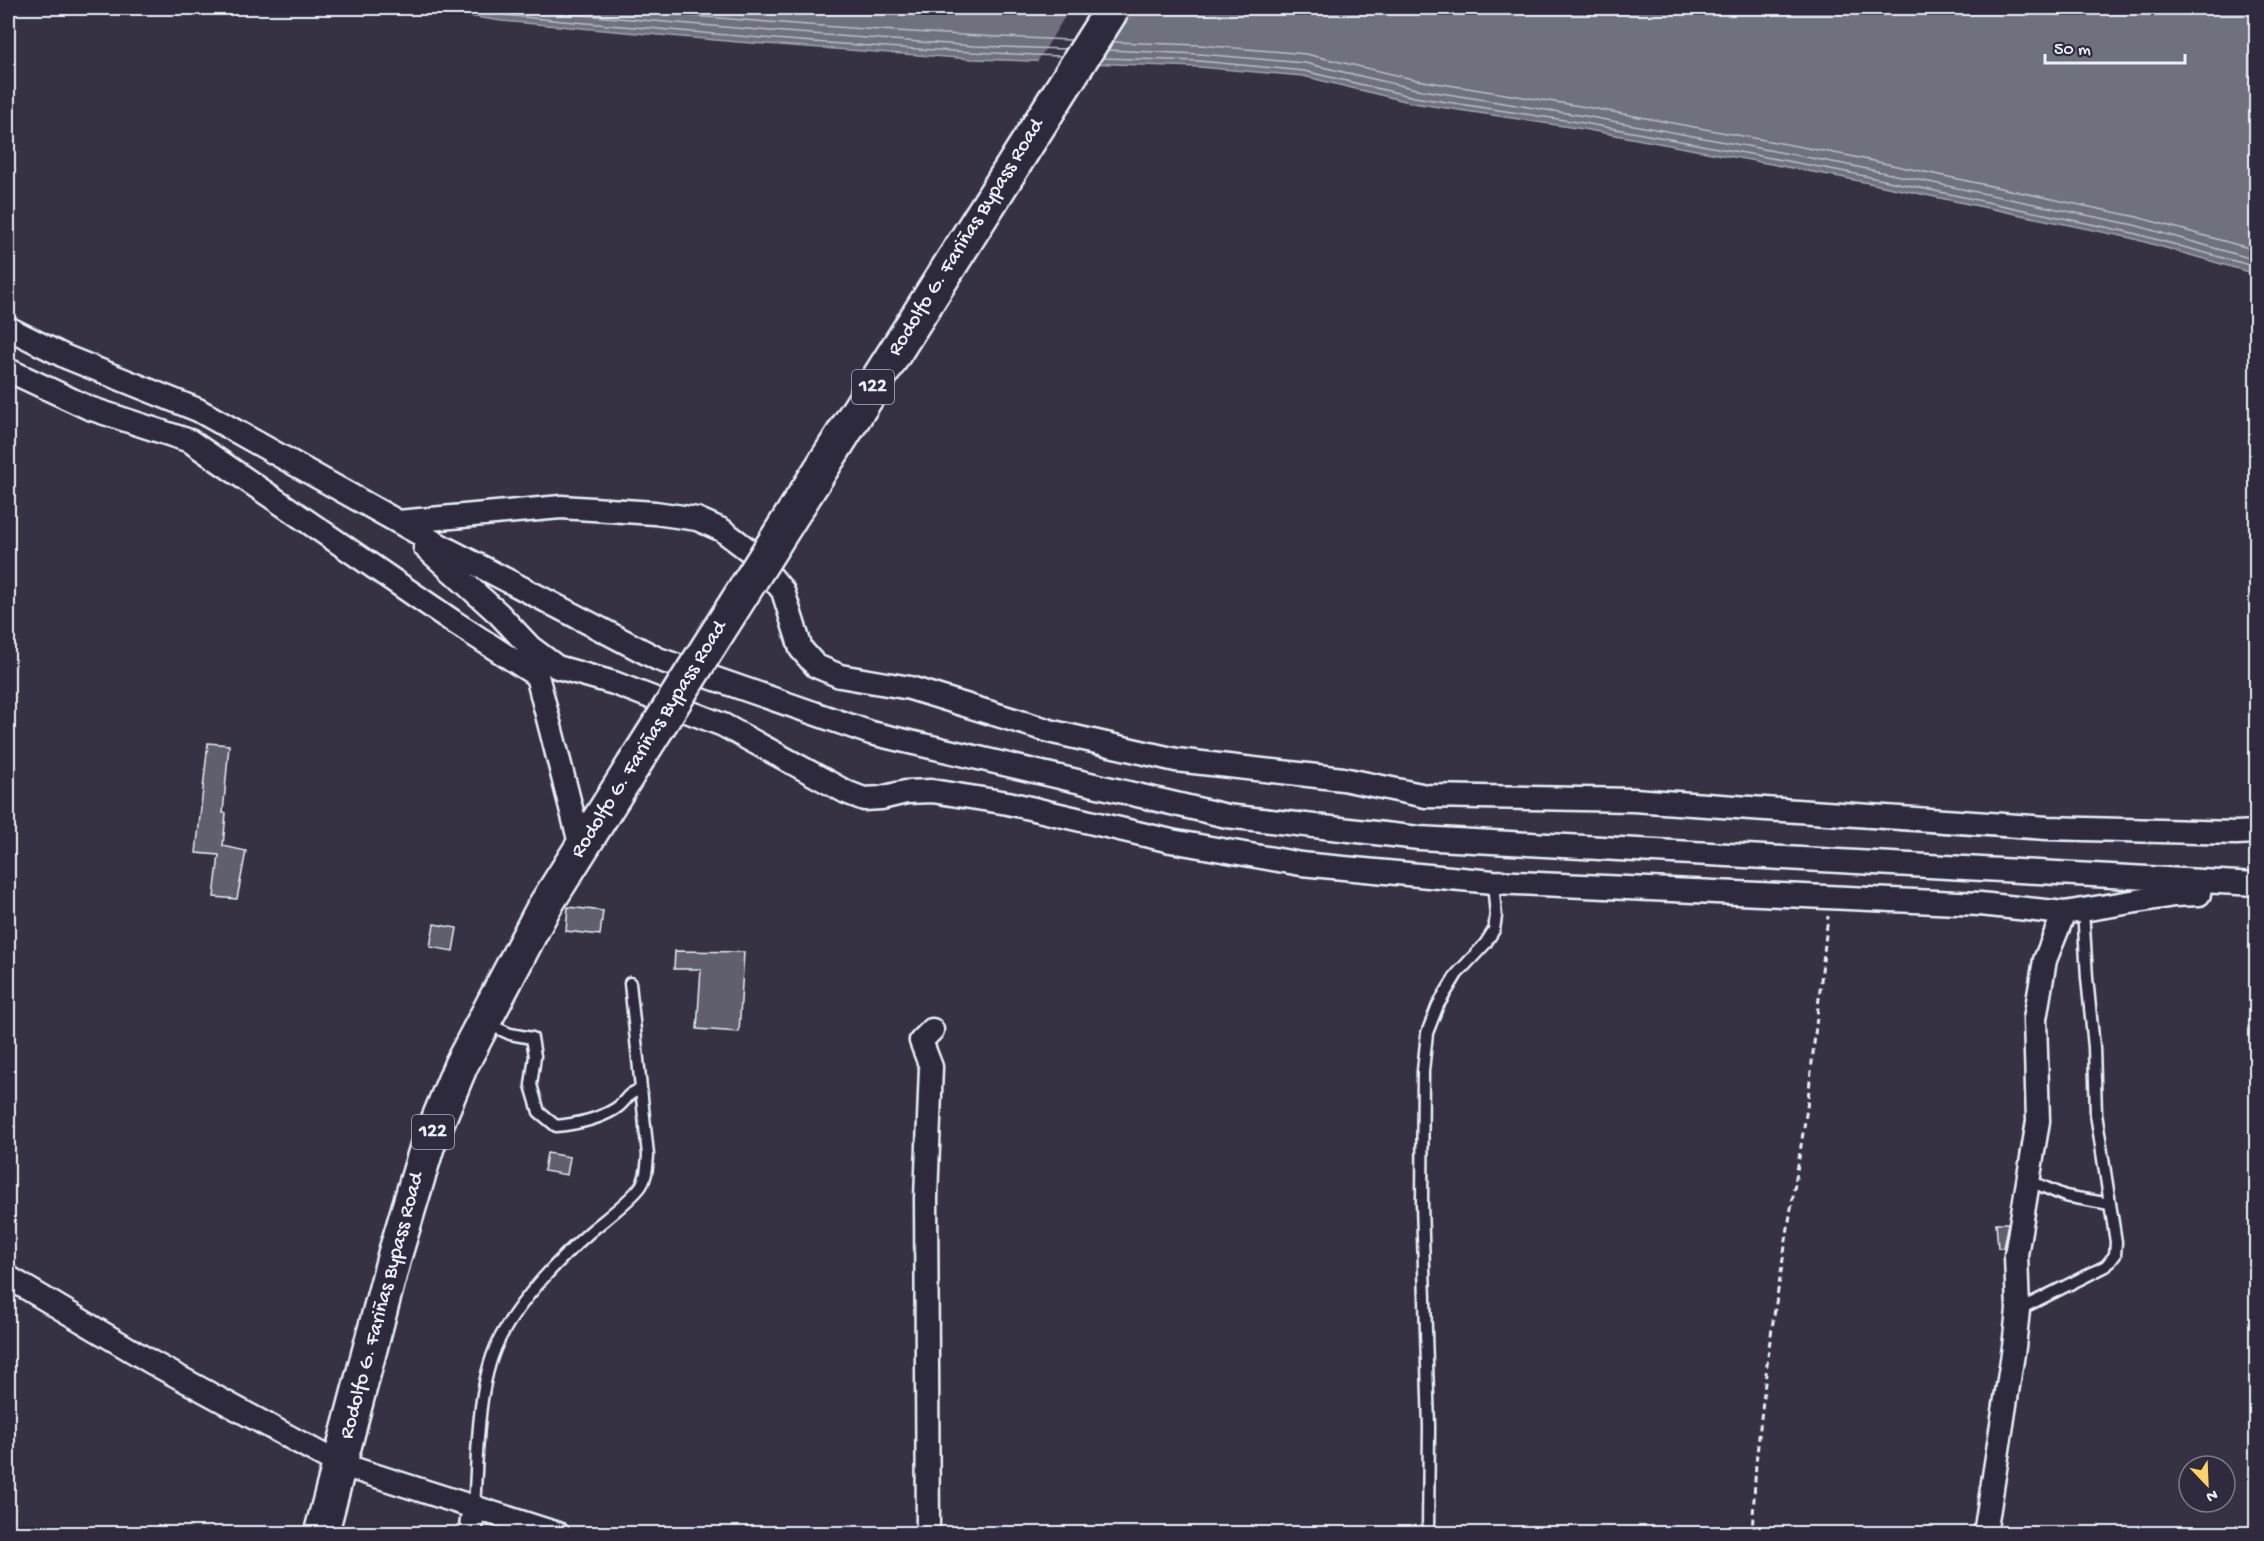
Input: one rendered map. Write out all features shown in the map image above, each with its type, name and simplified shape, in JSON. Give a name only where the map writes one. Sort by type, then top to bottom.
[{"type":"main road","name":"Rodolfo G. Fariñas Bypass Road","points":[[321,1533],[395,1254],[427,1147],[461,1065],[483,1022],[543,909],[581,847],[1113,8]]},
{"type":"street","points":[[8,328],[66,357],[198,410],[443,548],[658,659],[871,733],[1227,816],[1419,838],[2220,889],[2256,896]]},
{"type":"street","points":[[8,370],[89,408],[190,441],[454,622],[536,675]]},
{"type":"street","points":[[398,522],[561,507],[655,513],[697,519],[722,530],[752,552],[783,591],[801,649],[816,666],[840,676],[910,688],[1053,732],[1176,760],[1343,779],[1426,796],[1633,800],[2047,828],[2256,832]]},
{"type":"street","points":[[398,522],[499,614],[530,647],[557,668],[614,683],[723,725],[846,792],[864,799],[881,798],[906,792],[932,791],[1008,803],[1171,841],[1301,864],[1493,882],[1980,904],[2073,911],[2256,884]]},
{"type":"street","points":[[530,647],[581,847]]},
{"type":"street","points":[[2220,889],[2256,873]]},
{"type":"street","points":[[1985,1533],[2018,1310],[2016,1255],[2030,1181],[2038,1121],[2035,1019],[2045,960],[2073,911]]},
{"type":"street","points":[[928,1533],[926,1198],[931,1067],[921,1041],[933,1030]]},
{"type":"street","points":[[8,1277],[152,1362],[339,1464],[558,1533]]},
{"type":"street","points":[[470,1533],[474,1506]]},
{"type":"lane","points":[[1428,1533],[1429,1427],[1422,1204],[1423,1071],[1427,1033],[1438,1005],[1457,974],[1485,944],[1494,930],[1496,916],[1493,882]]},
{"type":"lane","points":[[2018,1310],[2106,1266],[2115,1255],[2116,1242],[2096,1114],[2094,1047],[2087,978],[2073,911]]},
{"type":"lane","points":[[474,1506],[484,1381],[491,1355],[519,1307],[577,1243],[640,1186],[647,1172],[648,1155],[630,983]]},
{"type":"lane","points":[[483,1022],[510,1034],[532,1038],[535,1056],[531,1085],[539,1112],[556,1126],[585,1122],[601,1116],[619,1107],[628,1095],[641,1090]]},
{"type":"lane","points":[[2030,1181],[2065,1196],[2110,1204]]},
{"type":"path","points":[[1752,1533],[1756,1463],[1769,1347],[1807,1108],[1830,898]]},
{"type":"water","points":[[414,8],[2256,8],[2256,274],[2131,238],[1840,177],[1583,129],[1413,103],[1303,76],[1199,67],[973,59],[738,42],[502,21]]},
{"type":"pier","points":[[1070,8],[1123,8],[1087,66],[1036,64]]},
{"type":"building","points":[[208,743],[229,745],[223,813],[226,813],[223,846],[246,851],[237,899],[214,897],[219,855],[196,853]]},
{"type":"building","points":[[568,907],[603,911],[600,935],[566,931]]},
{"type":"building","points":[[434,924],[457,928],[453,951],[430,947]]},
{"type":"building","points":[[675,951],[744,952],[739,1032],[697,1029],[701,969],[674,969]]},
{"type":"building","points":[[547,1153],[570,1157],[567,1175],[544,1171]]},
{"type":"building","points":[[1996,1223],[2008,1223],[2003,1248],[1998,1248]]}]
